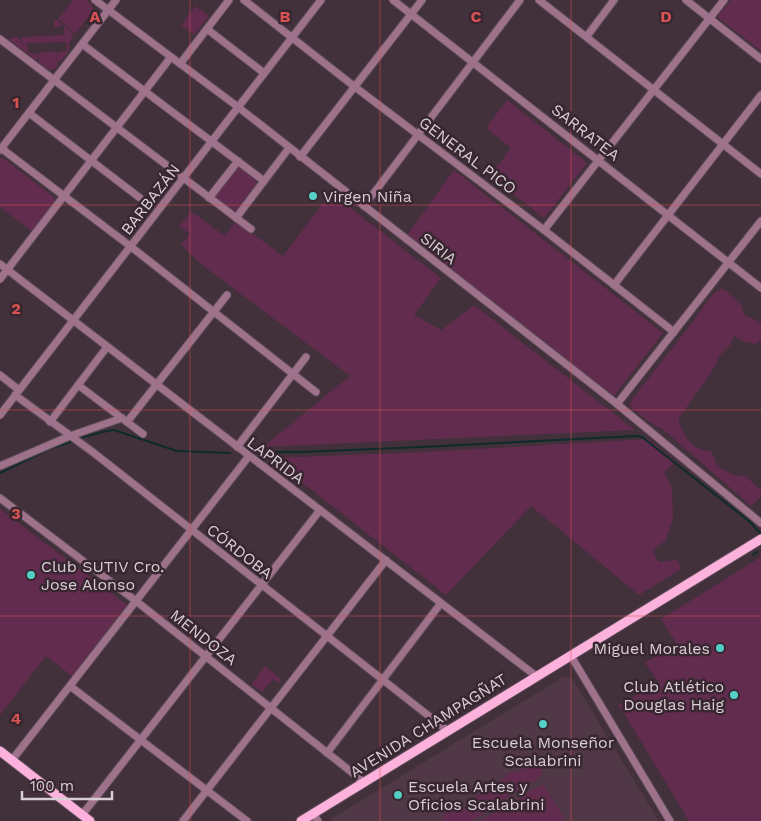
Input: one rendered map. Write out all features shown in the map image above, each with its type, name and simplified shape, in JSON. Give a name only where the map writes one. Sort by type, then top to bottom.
[{"type":"main road","name":"AVENIDA CHAMPAGÑAT","points":[[301,821],[316,817],[364,782],[761,539]]},
{"type":"main road","points":[[0,751],[86,818]]},
{"type":"street","name":"SIRIA","points":[[95,0],[238,107],[617,404],[761,523]]},
{"type":"street","points":[[116,0],[0,149],[130,246],[316,392]]},
{"type":"street","points":[[180,64],[229,0]]},
{"type":"street","name":"GENERAL PICO","points":[[244,0],[674,332]]},
{"type":"street","name":"BARBAZÁN","points":[[0,415],[321,0]]},
{"type":"street","name":"SARRATEA","points":[[393,0],[669,214],[761,288]]},
{"type":"street","points":[[300,157],[422,0]]},
{"type":"street","points":[[364,206],[520,0]]},
{"type":"street","points":[[538,0],[654,88],[761,174]]},
{"type":"street","points":[[586,36],[614,0]]},
{"type":"street","points":[[686,0],[761,59]]},
{"type":"street","points":[[544,230],[724,0]]},
{"type":"street","points":[[208,28],[264,73]]},
{"type":"street","points":[[0,39],[251,229]]},
{"type":"street","points":[[82,44],[146,90],[264,181]]},
{"type":"street","points":[[0,280],[171,57]]},
{"type":"street","points":[[614,285],[761,95]]},
{"type":"street","points":[[29,113],[140,198]]},
{"type":"street","points":[[236,218],[289,148]]},
{"type":"street","points":[[209,198],[238,161]]},
{"type":"street","points":[[617,404],[761,221]]},
{"type":"street","name":"LAPRIDA","points":[[0,264],[536,676]]},
{"type":"street","points":[[0,466],[70,436],[125,420],[157,384],[227,294]]},
{"type":"street","points":[[50,422],[107,347]]},
{"type":"street","points":[[237,447],[306,357]]},
{"type":"street","name":"CÓRDOBA","points":[[0,375],[50,422],[448,731]]},
{"type":"street","points":[[78,385],[143,434]]},
{"type":"street","points":[[12,760],[249,456]]},
{"type":"street","name":"MENDOZA","points":[[0,498],[136,601],[364,782]]},
{"type":"street","points":[[86,818],[141,741],[320,510]]},
{"type":"street","points":[[183,821],[386,560]]},
{"type":"street","points":[[327,753],[441,603]]},
{"type":"street","points":[[571,656],[670,821]]},
{"type":"street","points":[[70,686],[247,821]]},
{"type":"shaded area","points":[[73,0],[86,0],[92,5],[93,11],[75,34],[58,19]]},
{"type":"shaded area","points":[[731,0],[761,0],[761,51],[717,17]]},
{"type":"shaded area","points":[[196,6],[209,16],[194,35],[181,25]]},
{"type":"shaded area","points":[[54,20],[57,20],[70,31],[74,36],[69,43],[69,51],[60,62],[57,60],[56,53],[67,51],[66,42],[27,43],[28,53],[37,52],[33,53],[34,55],[38,53],[36,60],[8,39],[18,37],[25,47],[20,37],[65,35],[64,26],[54,27]]},
{"type":"shaded area","points":[[55,51],[58,65],[55,69],[49,70],[39,63],[39,53]]},
{"type":"shaded area","points":[[507,100],[587,163],[544,218],[490,176],[511,148],[486,128]]},
{"type":"shaded area","points":[[0,158],[3,158],[54,197],[55,203],[33,232],[0,207]]},
{"type":"shaded area","points":[[241,168],[256,180],[257,185],[238,210],[233,211],[216,198],[216,195],[236,169]]},
{"type":"shaded area","points":[[454,170],[663,333],[614,396],[407,235]]},
{"type":"shaded area","points":[[331,193],[441,278],[414,315],[441,330],[474,305],[635,430],[263,447],[350,376],[202,265],[181,245],[190,234],[179,226],[192,212],[225,236],[236,221],[283,256]]},
{"type":"shaded area","points":[[722,288],[741,304],[744,315],[761,324],[761,340],[756,344],[745,342],[734,336],[730,345],[718,357],[716,365],[678,419],[689,442],[698,448],[712,452],[717,466],[733,475],[745,476],[761,490],[761,497],[751,506],[665,431],[648,421],[629,405],[712,295]]},
{"type":"shaded area","points":[[648,439],[676,462],[664,472],[672,488],[673,518],[666,540],[652,551],[659,562],[677,560],[681,569],[639,595],[531,506],[446,595],[271,458],[424,452]]},
{"type":"shaded area","points":[[0,509],[127,605],[72,676],[46,656],[0,715]]},
{"type":"shaded area","points":[[761,557],[761,821],[689,821],[619,705],[659,682],[645,663],[676,643],[661,619]]},
{"type":"shaded area","points":[[265,666],[281,679],[278,683],[273,679],[262,692],[251,684]]},
{"type":"shaded area","name":"Escuela Monseñor Scalabrini","points":[[563,677],[571,677],[659,821],[332,821],[331,819]]},
{"type":"shaded area","points":[[535,756],[543,766],[542,772],[534,782],[521,788],[472,821],[444,821],[442,815],[456,807],[467,809],[480,793],[497,786],[512,771],[520,772],[530,757]]},
{"type":"shaded area","points":[[543,784],[564,818],[560,821],[480,821]]},
{"type":"waterway","points":[[80,438],[114,430],[177,451],[230,453]]},
{"type":"waterway","points":[[254,452],[422,447],[636,436],[642,437],[749,521],[760,533]]},
{"type":"waterway","points":[[0,473],[49,449],[71,442]]},
{"type":"waterway","points":[[753,555],[757,552]]},
{"type":"place","name":"Virgen Niña","points":[[313,196]]},
{"type":"place","name":"Club SUTIV Cro. Jose Alonso","points":[[31,575]]},
{"type":"place","name":"Miguel Morales","points":[[720,648]]},
{"type":"place","name":"Club Atlético Douglas Haig","points":[[734,695]]},
{"type":"place","name":"Escuela Monseñor Scalabrini","points":[[543,724]]},
{"type":"place","name":"Escuela Artes y Oficios Scalabrini","points":[[398,795]]}]
